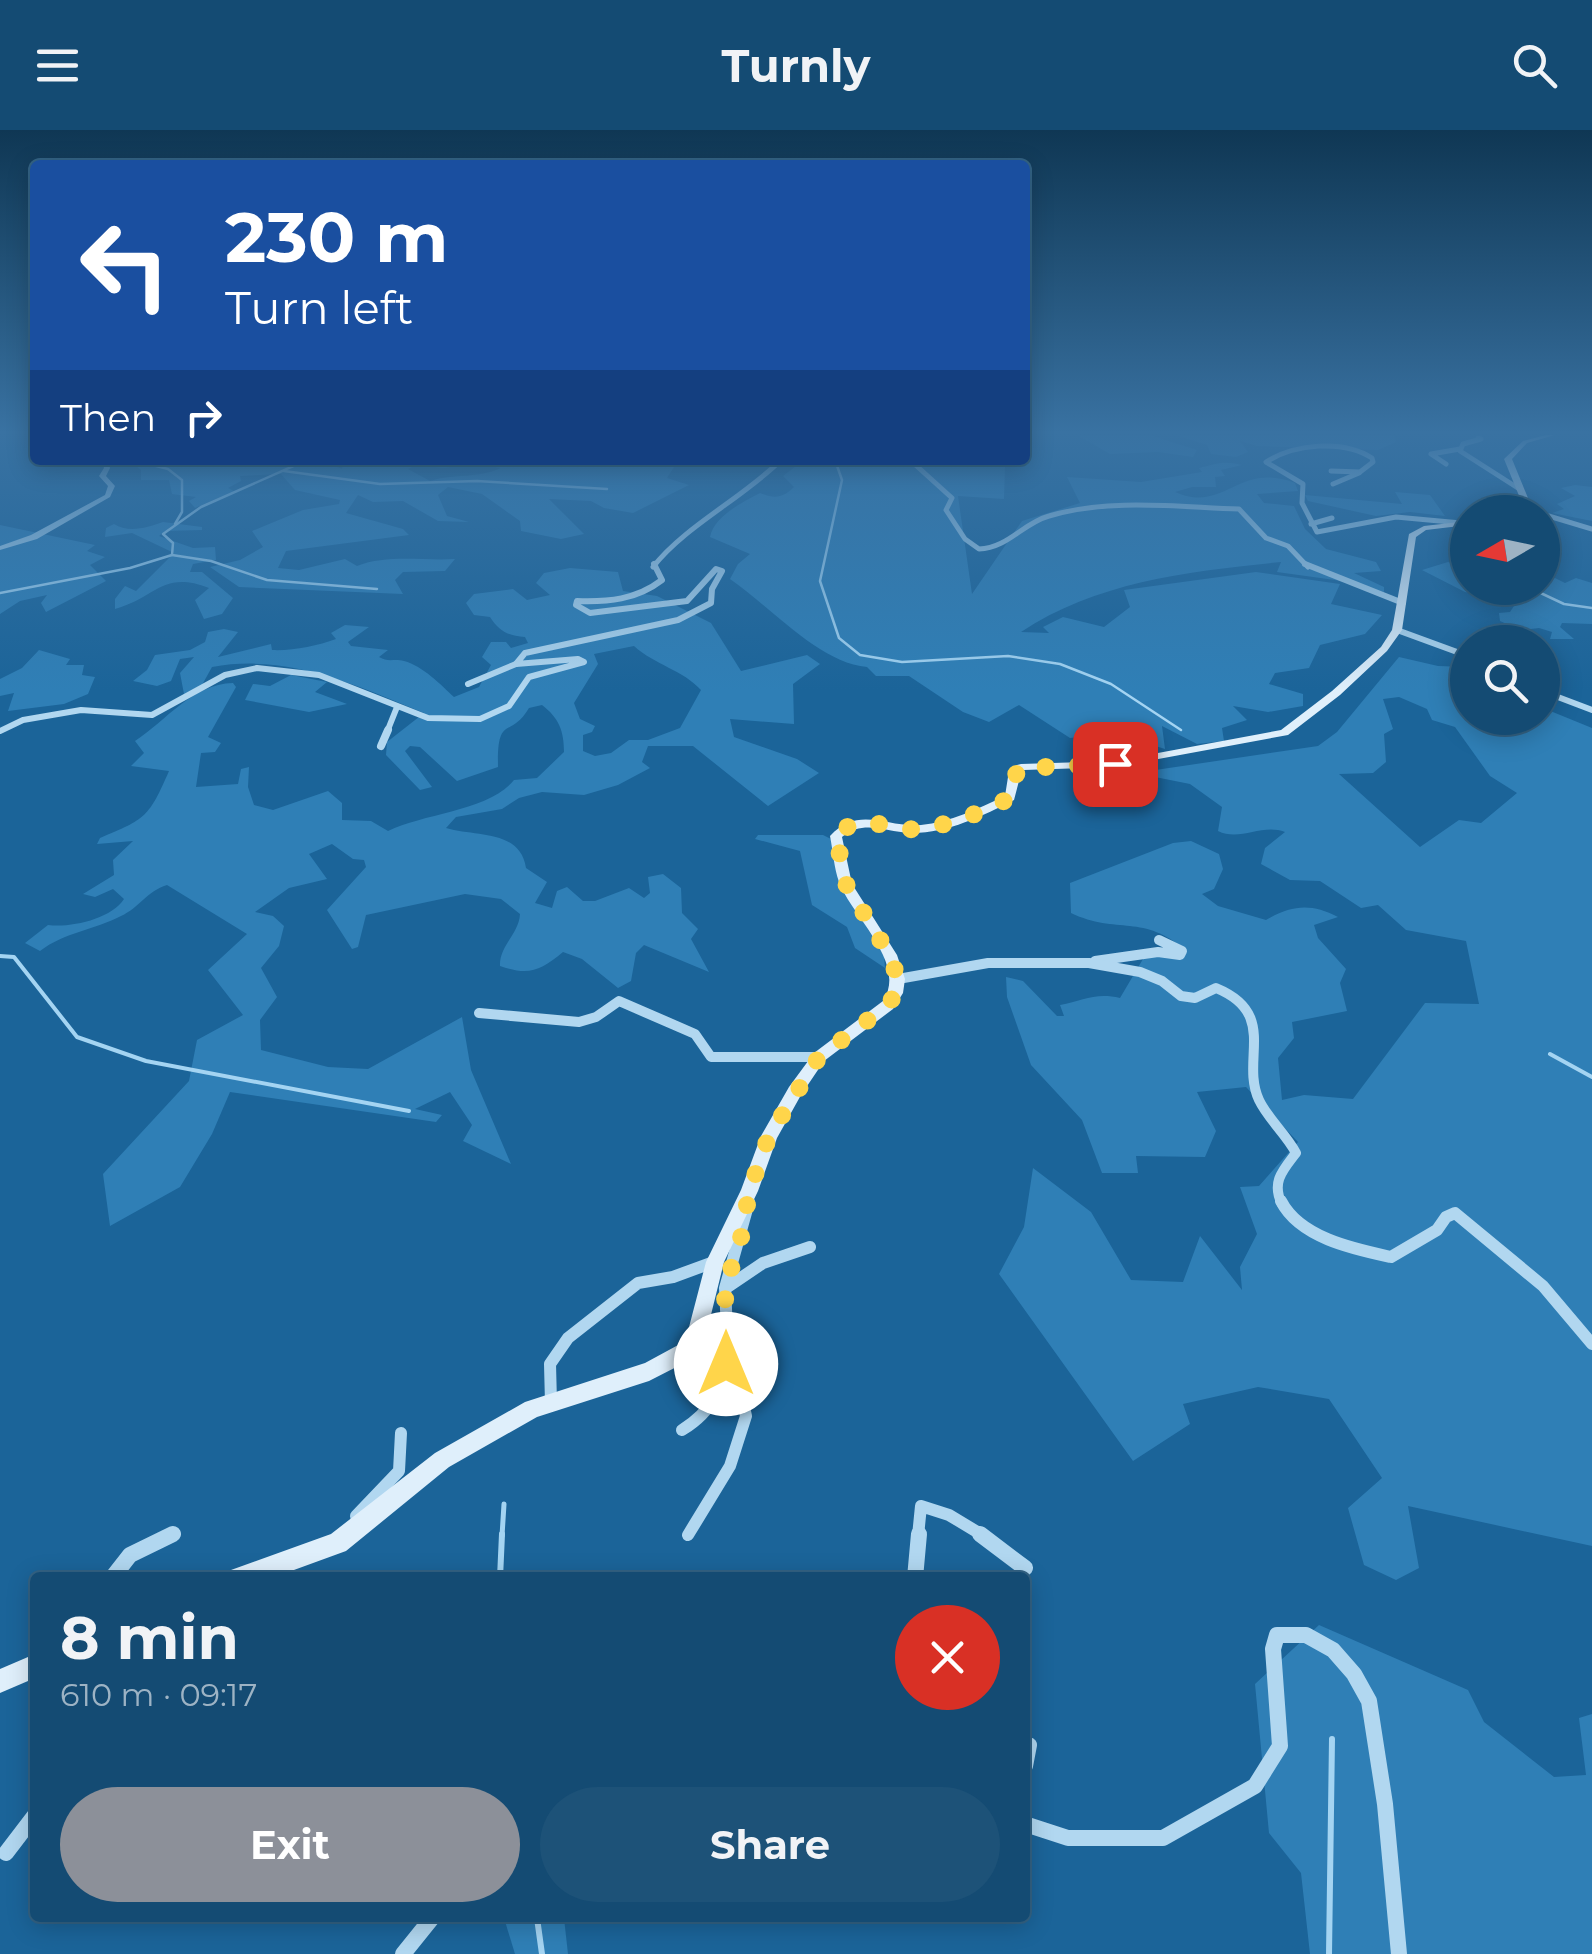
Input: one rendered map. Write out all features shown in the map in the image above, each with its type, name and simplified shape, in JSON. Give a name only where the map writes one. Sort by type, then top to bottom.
[{"type":"main road","points":[[257,1572],[338,1542],[442,1460],[551,1403],[649,1371],[687,1350],[697,1335],[714,1262],[749,1192],[769,1136],[819,1057],[888,1005],[896,993],[898,979],[890,956],[846,884],[836,836],[846,825],[866,821],[917,829],[978,814],[1010,798],[1014,777],[1021,768],[1115,764],[1284,733],[1384,649],[1397,630],[1412,536],[1424,528],[1450,525]]},
{"type":"main road","points":[[0,1681],[30,1668]]},
{"type":"street","points":[[0,547],[26,540],[63,520]]},
{"type":"street","points":[[516,664],[517,658],[531,650],[586,643],[678,620],[706,606],[722,571],[716,569],[686,601],[590,613],[576,605],[577,601],[613,602],[656,586],[662,580],[654,570],[656,563],[708,520]]},
{"type":"street","points":[[953,520],[969,545],[977,549],[991,548],[1037,520]]},
{"type":"street","points":[[1249,520],[1266,538],[1288,546],[1308,567],[1403,603]]},
{"type":"street","points":[[1312,520],[1314,530],[1323,532],[1377,520]]},
{"type":"street","points":[[1311,524],[1325,520]]},
{"type":"street","points":[[1563,520],[1592,529]]},
{"type":"street","points":[[1397,630],[1450,649]]},
{"type":"street","points":[[0,731],[23,720],[81,710],[152,715],[226,676],[257,668],[319,675],[428,718],[480,719],[509,706],[511,692],[526,677],[584,662],[578,658],[516,664],[468,684]]},
{"type":"street","points":[[1560,697],[1592,710]]},
{"type":"street","points":[[381,746],[398,707]]},
{"type":"street","points":[[898,979],[988,963],[1034,966],[1158,952],[1180,955],[1182,951],[1176,945],[1160,940]]},
{"type":"street","points":[[1089,962],[1140,972],[1162,981],[1181,996],[1195,998],[1216,988],[1243,1002],[1250,1015],[1255,1090],[1296,1153],[1278,1174],[1276,1193],[1284,1206],[1320,1236],[1391,1257],[1455,1214],[1543,1286],[1592,1344]]},
{"type":"street","points":[[478,1013],[507,1012],[560,1024],[597,1017],[619,1001],[694,1034],[711,1057],[819,1057]]},
{"type":"street","points":[[682,1430],[710,1412],[718,1397],[726,1364],[725,1288],[743,1231],[749,1192]]},
{"type":"street","points":[[725,1288],[763,1263],[810,1247]]},
{"type":"street","points":[[551,1403],[550,1364],[568,1338],[638,1283],[673,1277],[714,1262]]},
{"type":"street","points":[[688,1535],[730,1466],[746,1416],[727,1330]]},
{"type":"street","points":[[322,1548],[400,1474],[405,1462],[401,1432]]},
{"type":"street","points":[[916,1572],[921,1506],[935,1508],[981,1535],[1024,1568]]},
{"type":"street","points":[[114,1572],[117,1564],[132,1552],[173,1534]]},
{"type":"street","points":[[1030,1826],[1068,1838],[1163,1838],[1255,1786],[1280,1746],[1273,1650],[1278,1635],[1293,1630],[1316,1639],[1346,1662],[1369,1702],[1382,1778],[1399,1954]]},
{"type":"street","points":[[6,1853],[30,1822]]},
{"type":"street","points":[[404,1954],[429,1922]]},
{"type":"shaded area","points":[[278,520],[371,520],[403,529],[409,535],[286,551],[278,568],[299,570],[345,559],[357,566],[392,559],[455,559],[445,571],[403,572],[395,580],[403,594],[239,587],[210,567],[240,560],[263,547],[252,531]]},
{"type":"shaded area","points":[[570,520],[584,534],[561,539],[521,531],[520,521]]},
{"type":"shaded area","points":[[961,520],[972,594],[1025,520],[1301,520],[1326,549],[1376,562],[1381,571],[1354,573],[1384,587],[1384,592],[1342,581],[1277,572],[1281,562],[1146,581],[1081,601],[1021,632],[1049,633],[1043,627],[1063,617],[1104,627],[1130,607],[1124,590],[1256,572],[1340,584],[1331,604],[1382,615],[1365,634],[1320,645],[1309,668],[1275,673],[1269,684],[1303,694],[1303,706],[1268,712],[1233,706],[1247,720],[1222,728],[1224,741],[1197,744],[1162,726],[1165,749],[1114,733],[1070,738],[1019,705],[989,722],[963,712],[909,676],[876,676],[867,667],[831,656],[730,579],[738,564],[750,554],[710,537],[717,523]]},
{"type":"shaded area","points":[[163,522],[202,530],[165,531],[159,536],[193,548],[215,547],[216,560],[193,564],[190,572],[202,572],[233,598],[222,614],[204,619],[195,600],[209,588],[180,582],[115,609],[115,599],[125,586],[136,591],[174,553],[132,533],[105,537],[106,528],[114,524],[138,529]]},
{"type":"shaded area","points":[[0,525],[95,545],[87,551],[105,557],[90,565],[106,581],[46,612],[41,603],[47,595],[20,601],[0,614]]},
{"type":"shaded area","points":[[1450,563],[1450,584],[1422,570]]},
{"type":"shaded area","points":[[570,568],[618,572],[623,591],[657,596],[711,623],[741,671],[807,655],[820,664],[793,684],[794,724],[730,719],[734,737],[797,759],[819,773],[768,806],[693,746],[648,746],[642,762],[650,768],[618,785],[584,795],[542,792],[519,798],[502,809],[456,817],[446,828],[495,837],[515,847],[526,868],[547,882],[535,903],[552,908],[557,891],[567,887],[583,901],[595,901],[629,888],[644,898],[650,893],[648,877],[663,874],[681,888],[682,913],[698,929],[691,939],[709,972],[644,945],[636,953],[631,981],[618,988],[582,959],[563,952],[534,970],[500,966],[520,914],[501,899],[465,894],[366,915],[358,947],[352,949],[327,910],[366,867],[364,860],[353,859],[332,844],[309,854],[327,879],[289,888],[255,912],[273,916],[284,926],[279,946],[261,968],[277,997],[260,1020],[261,1050],[328,1067],[368,1069],[462,1017],[471,1070],[511,1164],[463,1141],[472,1125],[450,1092],[415,1109],[442,1115],[436,1122],[230,1092],[212,1134],[180,1187],[110,1226],[103,1174],[189,1081],[197,1040],[243,1015],[208,970],[247,934],[167,885],[121,916],[59,939],[40,951],[25,943],[48,925],[90,921],[110,912],[124,899],[113,889],[95,897],[83,894],[114,875],[113,860],[133,841],[97,844],[100,838],[144,815],[169,771],[131,766],[144,753],[135,741],[192,697],[233,683],[236,687],[208,737],[221,743],[215,752],[201,753],[196,787],[238,784],[241,769],[249,767],[248,787],[254,805],[273,810],[328,791],[342,803],[342,820],[371,821],[388,831],[489,799],[514,780],[537,778],[564,752],[562,731],[553,715],[542,705],[529,708],[502,733],[498,767],[457,781],[420,747],[410,746],[405,751],[432,787],[420,790],[386,755],[387,742],[424,713],[373,692],[294,668],[240,664],[212,667],[202,685],[184,694],[180,673],[194,657],[180,659],[171,681],[157,686],[133,681],[147,670],[155,655],[190,650],[205,642],[208,632],[238,632],[218,657],[271,644],[272,650],[280,650],[321,644],[336,639],[331,633],[345,625],[369,627],[348,642],[351,646],[388,650],[379,657],[418,667],[454,697],[479,687],[491,665],[482,657],[491,642],[506,642],[511,648],[528,643],[525,637],[501,629],[490,617],[474,615],[466,603],[474,594],[513,589],[527,600],[550,595],[536,583],[544,573]],"holes":[[[634,646],[686,677],[701,690],[680,728],[648,740],[629,740],[611,753],[595,756],[583,751],[583,735],[595,726],[580,719],[574,703],[598,664],[594,654]]]},
{"type":"shaded area","points":[[1576,578],[1592,583],[1592,624],[1562,623],[1560,627],[1509,625],[1500,621],[1499,613],[1510,612],[1514,606],[1560,605],[1560,580],[1565,583]]},
{"type":"shaded area","points":[[1560,627],[1574,639],[1560,639]]},
{"type":"shaded area","points":[[39,650],[70,659],[66,665],[84,665],[82,675],[95,677],[88,694],[64,704],[8,711],[14,693],[0,696],[0,679],[22,668]]},
{"type":"shaded area","points":[[1399,657],[1450,666],[1450,725],[1432,720],[1427,709],[1399,697],[1383,699],[1393,729],[1384,734],[1386,762],[1373,773],[1339,774],[1420,847],[1459,820],[1481,823],[1517,793],[1490,776],[1461,735],[1560,735],[1560,715],[1592,728],[1592,1546],[1408,1506],[1419,1568],[1396,1580],[1364,1565],[1348,1508],[1382,1478],[1329,1399],[1258,1387],[1183,1404],[1190,1424],[1133,1461],[999,1274],[1024,1227],[1033,1168],[1091,1212],[1131,1280],[1183,1282],[1200,1236],[1242,1290],[1240,1267],[1257,1234],[1240,1187],[1259,1186],[1298,1142],[1246,1087],[1197,1092],[1216,1131],[1205,1157],[1136,1156],[1138,1173],[1102,1173],[1082,1120],[1031,1065],[1007,997],[1006,977],[1023,981],[1057,1016],[1064,1016],[1060,1005],[1096,997],[1120,998],[1143,959],[1186,951],[1157,932],[1102,923],[1071,913],[1070,883],[1173,843],[1191,841],[1219,854],[1223,869],[1214,889],[1202,894],[1218,906],[1266,920],[1302,908],[1319,909],[1338,917],[1314,925],[1318,938],[1346,969],[1340,983],[1347,1011],[1292,1022],[1294,1038],[1278,1058],[1282,1100],[1304,1095],[1353,1099],[1425,1003],[1479,1004],[1466,941],[1406,930],[1378,905],[1361,908],[1320,881],[1290,880],[1261,864],[1265,848],[1285,832],[1268,830],[1235,835],[1218,831],[1222,807],[1190,784],[1135,773],[1318,746],[1337,732]]},
{"type":"shaded area","points":[[291,675],[327,682],[315,692],[347,704],[309,712],[245,700],[253,684],[270,686]]},
{"type":"shaded area","points":[[758,835],[823,835],[831,839],[845,891],[884,956],[885,968],[855,948],[847,927],[812,905],[800,851],[755,839]]},
{"type":"shaded area","points":[[1319,1625],[1468,1690],[1484,1722],[1554,1777],[1586,1775],[1579,1718],[1592,1714],[1592,1954],[1310,1954],[1301,1873],[1269,1833],[1255,1684]]},
{"type":"shaded area","points":[[505,1922],[564,1922],[568,1954],[515,1954]]},
{"type":"waterway","points":[[175,524],[177,520]]},
{"type":"waterway","points":[[172,555],[173,543],[163,534],[183,520]]},
{"type":"waterway","points":[[833,520],[820,581],[839,638],[860,655],[902,662],[1008,656],[1060,664],[1111,684],[1181,730]]},
{"type":"waterway","points":[[0,593],[130,568],[172,555]]},
{"type":"waterway","points":[[172,555],[211,561],[267,580],[377,589]]},
{"type":"waterway","points":[[1560,602],[1592,608]]},
{"type":"waterway","points":[[0,956],[14,957],[77,1037],[146,1061],[409,1111]]},
{"type":"waterway","points":[[1550,1054],[1592,1077]]},
{"type":"waterway","points":[[502,1536],[504,1504]]},
{"type":"waterway","points":[[500,1572],[502,1534]]},
{"type":"waterway","points":[[1329,1954],[1332,1739]]},
{"type":"waterway","points":[[538,1922],[542,1954]]},
{"type":"route","points":[[726,1364],[725,1288],[743,1231],[749,1192],[769,1136],[819,1057],[888,1005],[896,993],[898,979],[890,956],[846,884],[836,836],[846,825],[866,821],[917,829],[978,814],[1010,798],[1014,777],[1021,768],[1038,764],[1078,768],[1115,764]]}]
